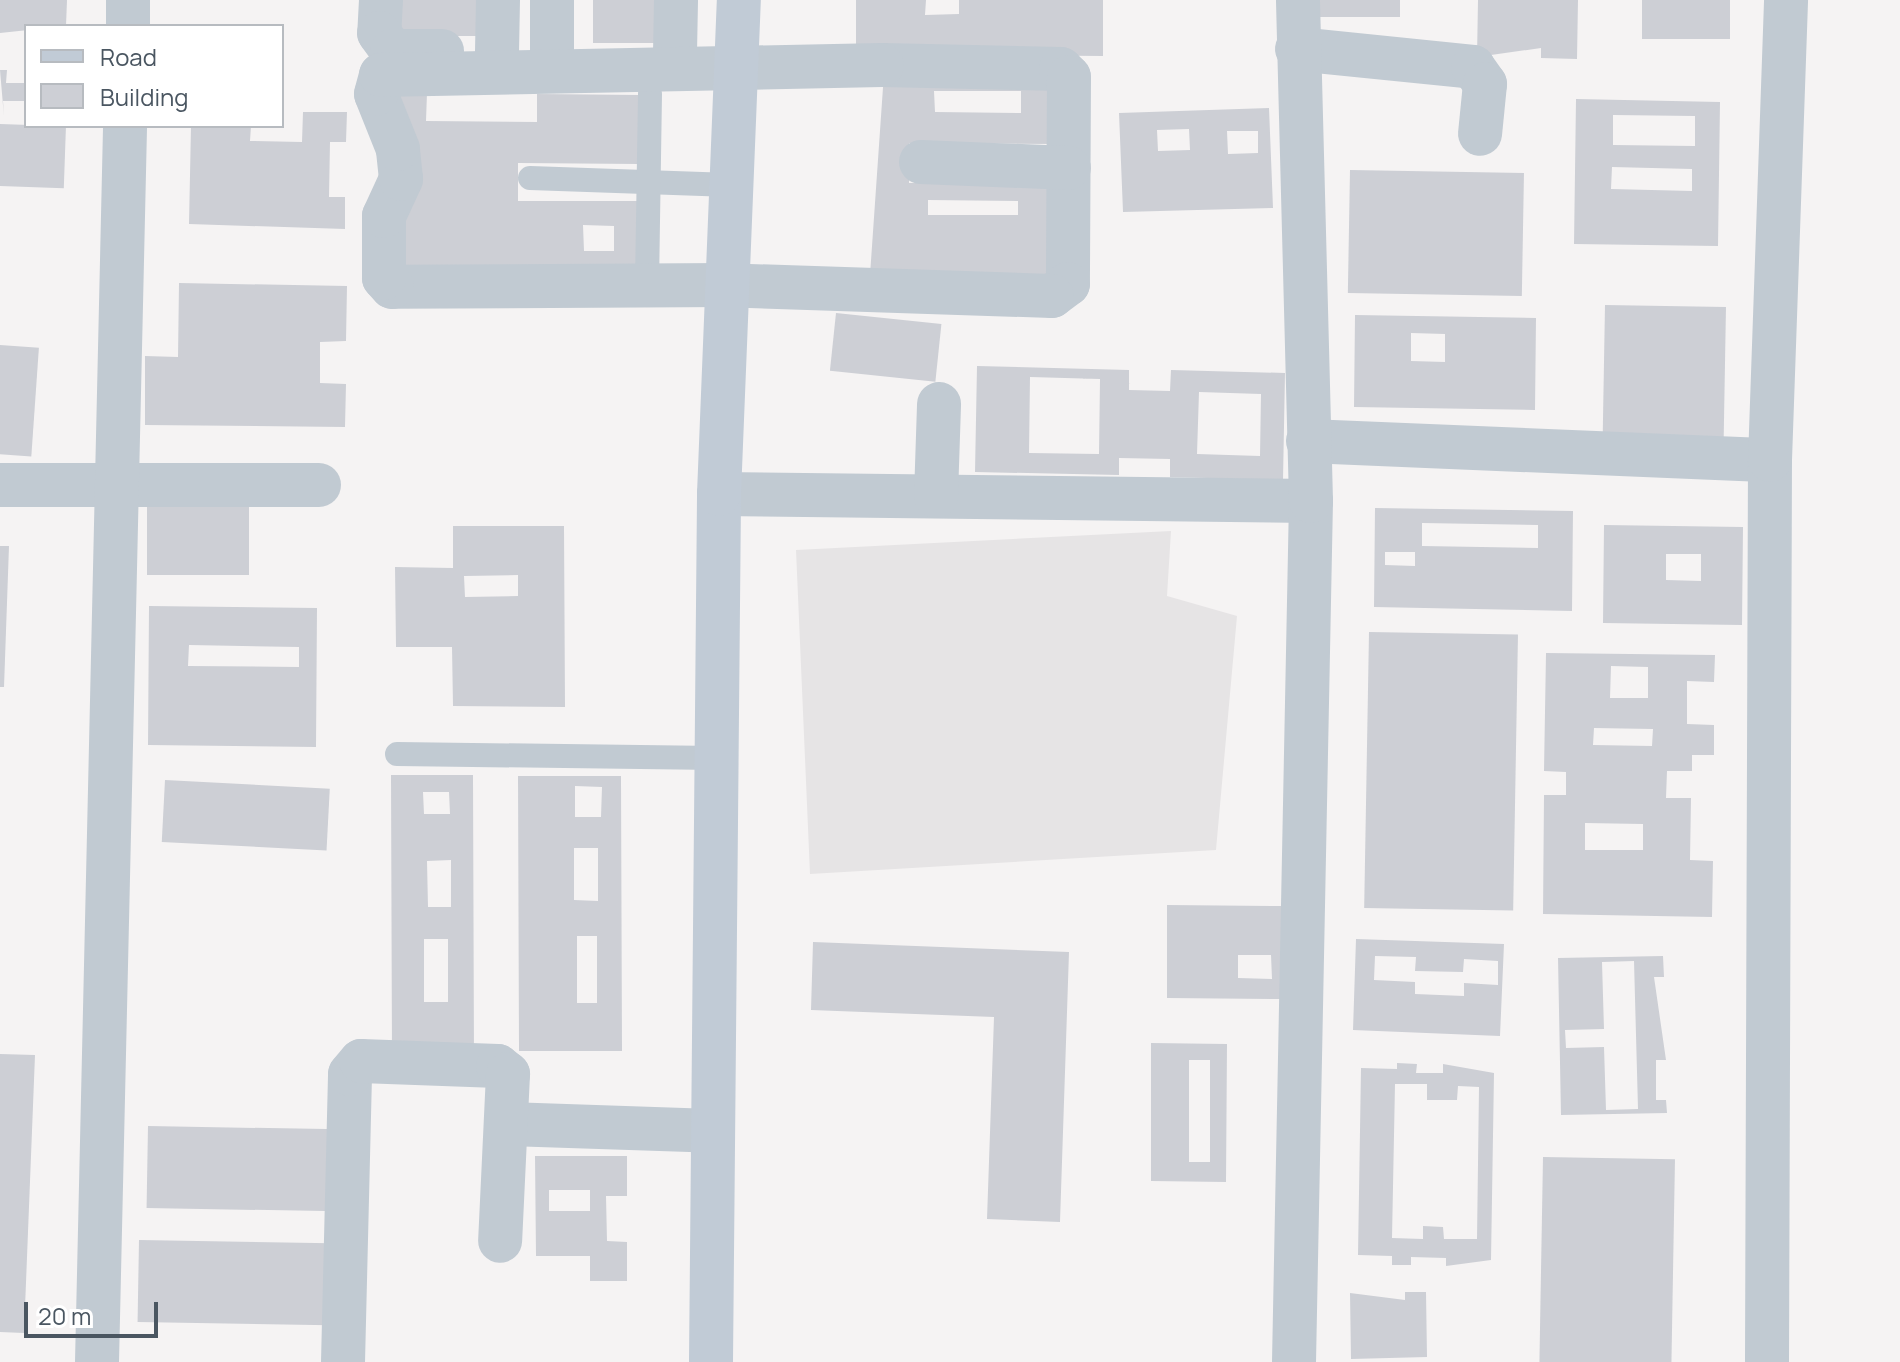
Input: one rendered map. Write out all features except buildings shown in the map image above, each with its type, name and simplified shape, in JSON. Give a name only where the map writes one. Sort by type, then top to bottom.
[{"type":"street","points":[[128,0],[128,24]]},
{"type":"street","points":[[381,0],[379,33],[392,51],[675,53],[737,63]]},
{"type":"street","points":[[497,52],[498,0]]},
{"type":"street","points":[[552,0],[552,52]]},
{"type":"street","points":[[675,53],[676,0]]},
{"type":"street","points":[[711,1362],[719,494],[739,0]]},
{"type":"street","points":[[1294,1362],[1311,501],[1298,0]]},
{"type":"street","points":[[1767,1362],[1770,460],[1786,0]]},
{"type":"street","points":[[1297,49],[1473,67],[1485,84],[1480,134]]},
{"type":"street","points":[[737,63],[1061,69],[1069,77],[1069,168],[1068,284],[1052,296],[727,285],[392,287],[384,278],[384,216],[401,179],[398,149],[376,94],[381,75],[737,63]]},
{"type":"street","points":[[97,1362],[125,128]]},
{"type":"street","points":[[921,162],[1069,168]]},
{"type":"street","points":[[936,496],[939,404]]},
{"type":"street","points":[[1308,441],[1770,460]]},
{"type":"street","points":[[0,485],[116,482],[319,485]]},
{"type":"street","points":[[719,494],[1311,501]]},
{"type":"street","points":[[343,1362],[350,1074],[361,1061],[498,1066],[508,1074],[500,1241]]},
{"type":"street","points":[[506,1124],[713,1131]]},
{"type":"lane","points":[[647,285],[650,94]]},
{"type":"lane","points":[[530,178],[731,185]]},
{"type":"lane","points":[[397,754],[716,758]]},
{"type":"shaded area","points":[[1171,531],[1167,596],[1237,616],[1216,850],[810,874],[796,550]]}]
